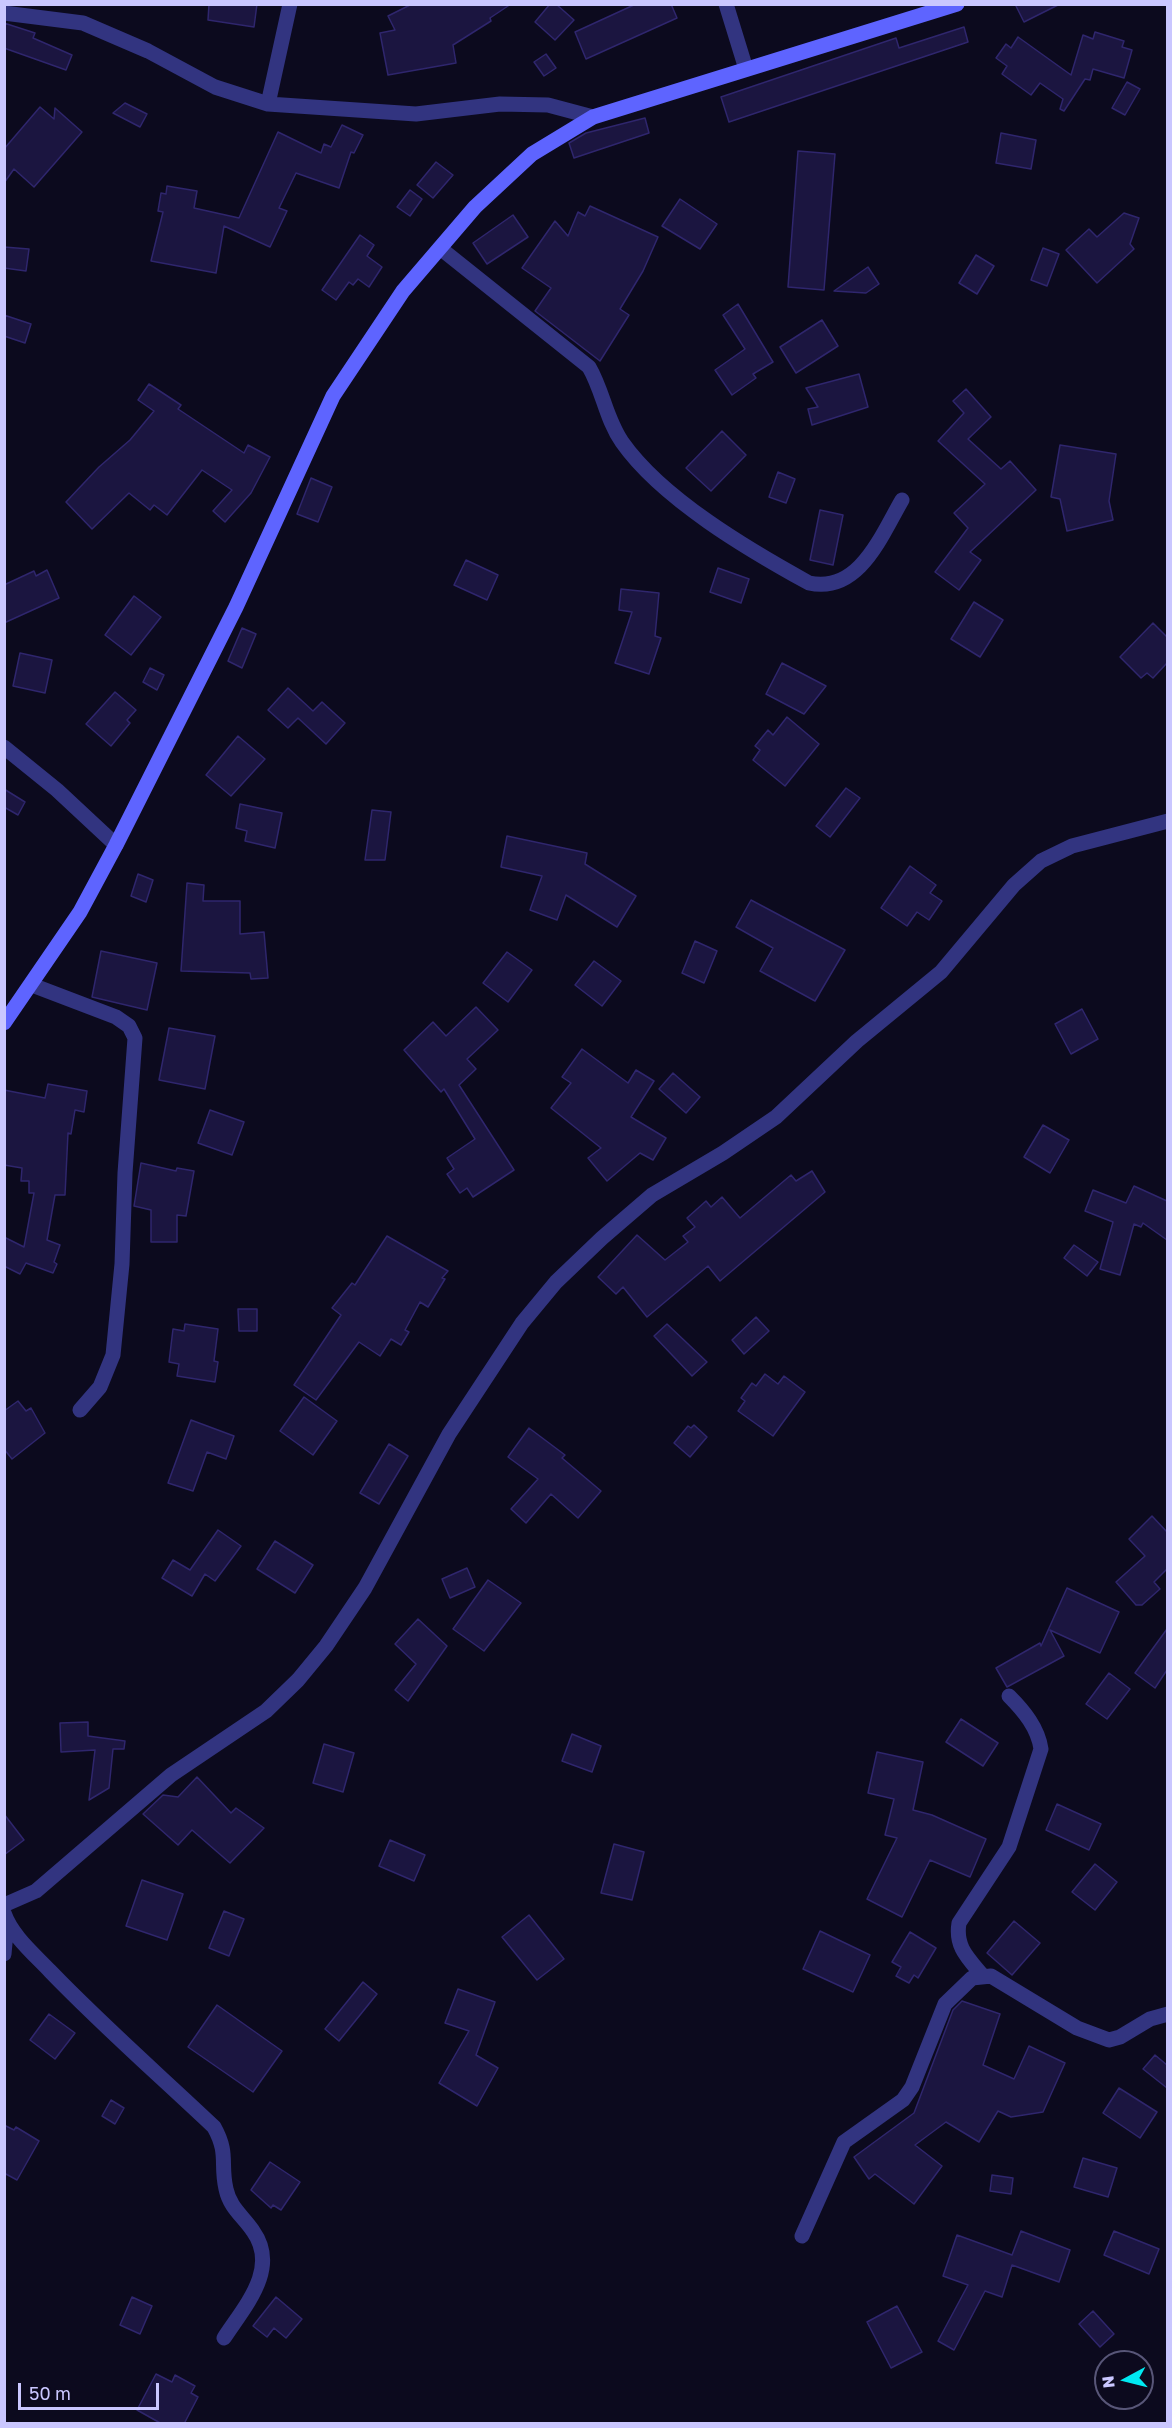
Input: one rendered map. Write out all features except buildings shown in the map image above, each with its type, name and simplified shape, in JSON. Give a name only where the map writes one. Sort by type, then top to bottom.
[{"type":"main road","points":[[4,1023],[80,912],[116,845],[236,607],[333,396],[403,291],[475,207],[532,154],[594,117],[957,4]]},
{"type":"street","points":[[268,104],[290,4]]},
{"type":"street","points":[[726,4],[746,69]]},
{"type":"street","points":[[4,13],[83,23],[148,51],[215,87],[268,104],[416,114],[501,104],[548,105],[594,117]]},
{"type":"street","points":[[440,248],[589,367],[597,381],[609,420],[622,443],[647,471],[706,521],[809,583],[824,586],[840,582],[864,564],[902,500]]},
{"type":"street","points":[[4,747],[57,790],[116,845]]},
{"type":"street","points":[[4,1905],[36,1891],[171,1775],[266,1711],[298,1680],[326,1646],[365,1588],[449,1434],[522,1323],[556,1282],[602,1238],[652,1195],[723,1153],[776,1117],[857,1041],[941,972],[1014,885],[1041,861],[1072,846],[1167,821]]},
{"type":"street","points":[[32,985],[116,1017],[129,1026],[135,1038],[124,1173],[122,1264],[113,1355],[100,1387],[80,1410]]},
{"type":"street","points":[[982,1976],[960,1947],[957,1935],[959,1923],[1009,1847],[1041,1749],[1040,1738],[1024,1712],[1009,1696]]},
{"type":"street","points":[[4,1954],[6,1917]]},
{"type":"street","points":[[6,1917],[28,1948],[83,2005],[214,2127],[224,2144],[226,2189],[234,2210],[254,2232],[262,2251],[263,2272],[256,2289],[224,2338]]},
{"type":"street","points":[[802,2236],[844,2142],[903,2100],[912,2086],[945,2004],[972,1978],[991,1976],[1077,2028],[1109,2040],[1120,2037],[1150,2019],[1167,2014]]}]
